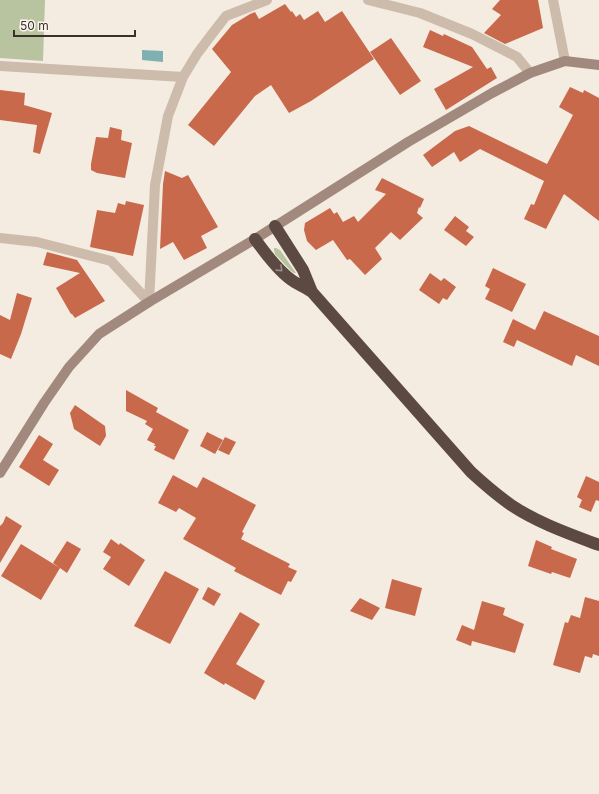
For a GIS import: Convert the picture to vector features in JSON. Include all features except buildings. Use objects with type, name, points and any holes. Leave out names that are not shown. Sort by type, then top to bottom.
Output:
[{"type":"highway","points":[[275,226],[303,270],[312,292]]},
{"type":"highway","points":[[255,239],[263,251],[282,272],[312,292],[471,472],[491,490],[512,506],[535,519],[599,545]]},
{"type":"street","points":[[149,302],[155,185],[168,116],[183,77],[197,54],[226,16],[267,0]]},
{"type":"street","points":[[368,0],[420,12],[472,34],[517,57],[530,72]]},
{"type":"street","points":[[553,0],[565,60]]},
{"type":"street","points":[[0,473],[44,403],[69,367],[99,334],[149,302],[255,239],[408,142],[530,72],[565,60],[599,65]]},
{"type":"street","points":[[0,66],[183,77]]},
{"type":"street","points":[[0,238],[38,242],[110,261],[149,302]]},
{"type":"green space","points":[[0,0],[45,0],[43,61],[0,58]]},
{"type":"green space","points":[[274,248],[280,250],[296,273],[291,271],[275,254]]},
{"type":"water","points":[[142,50],[163,51],[163,62],[142,60]]}]
